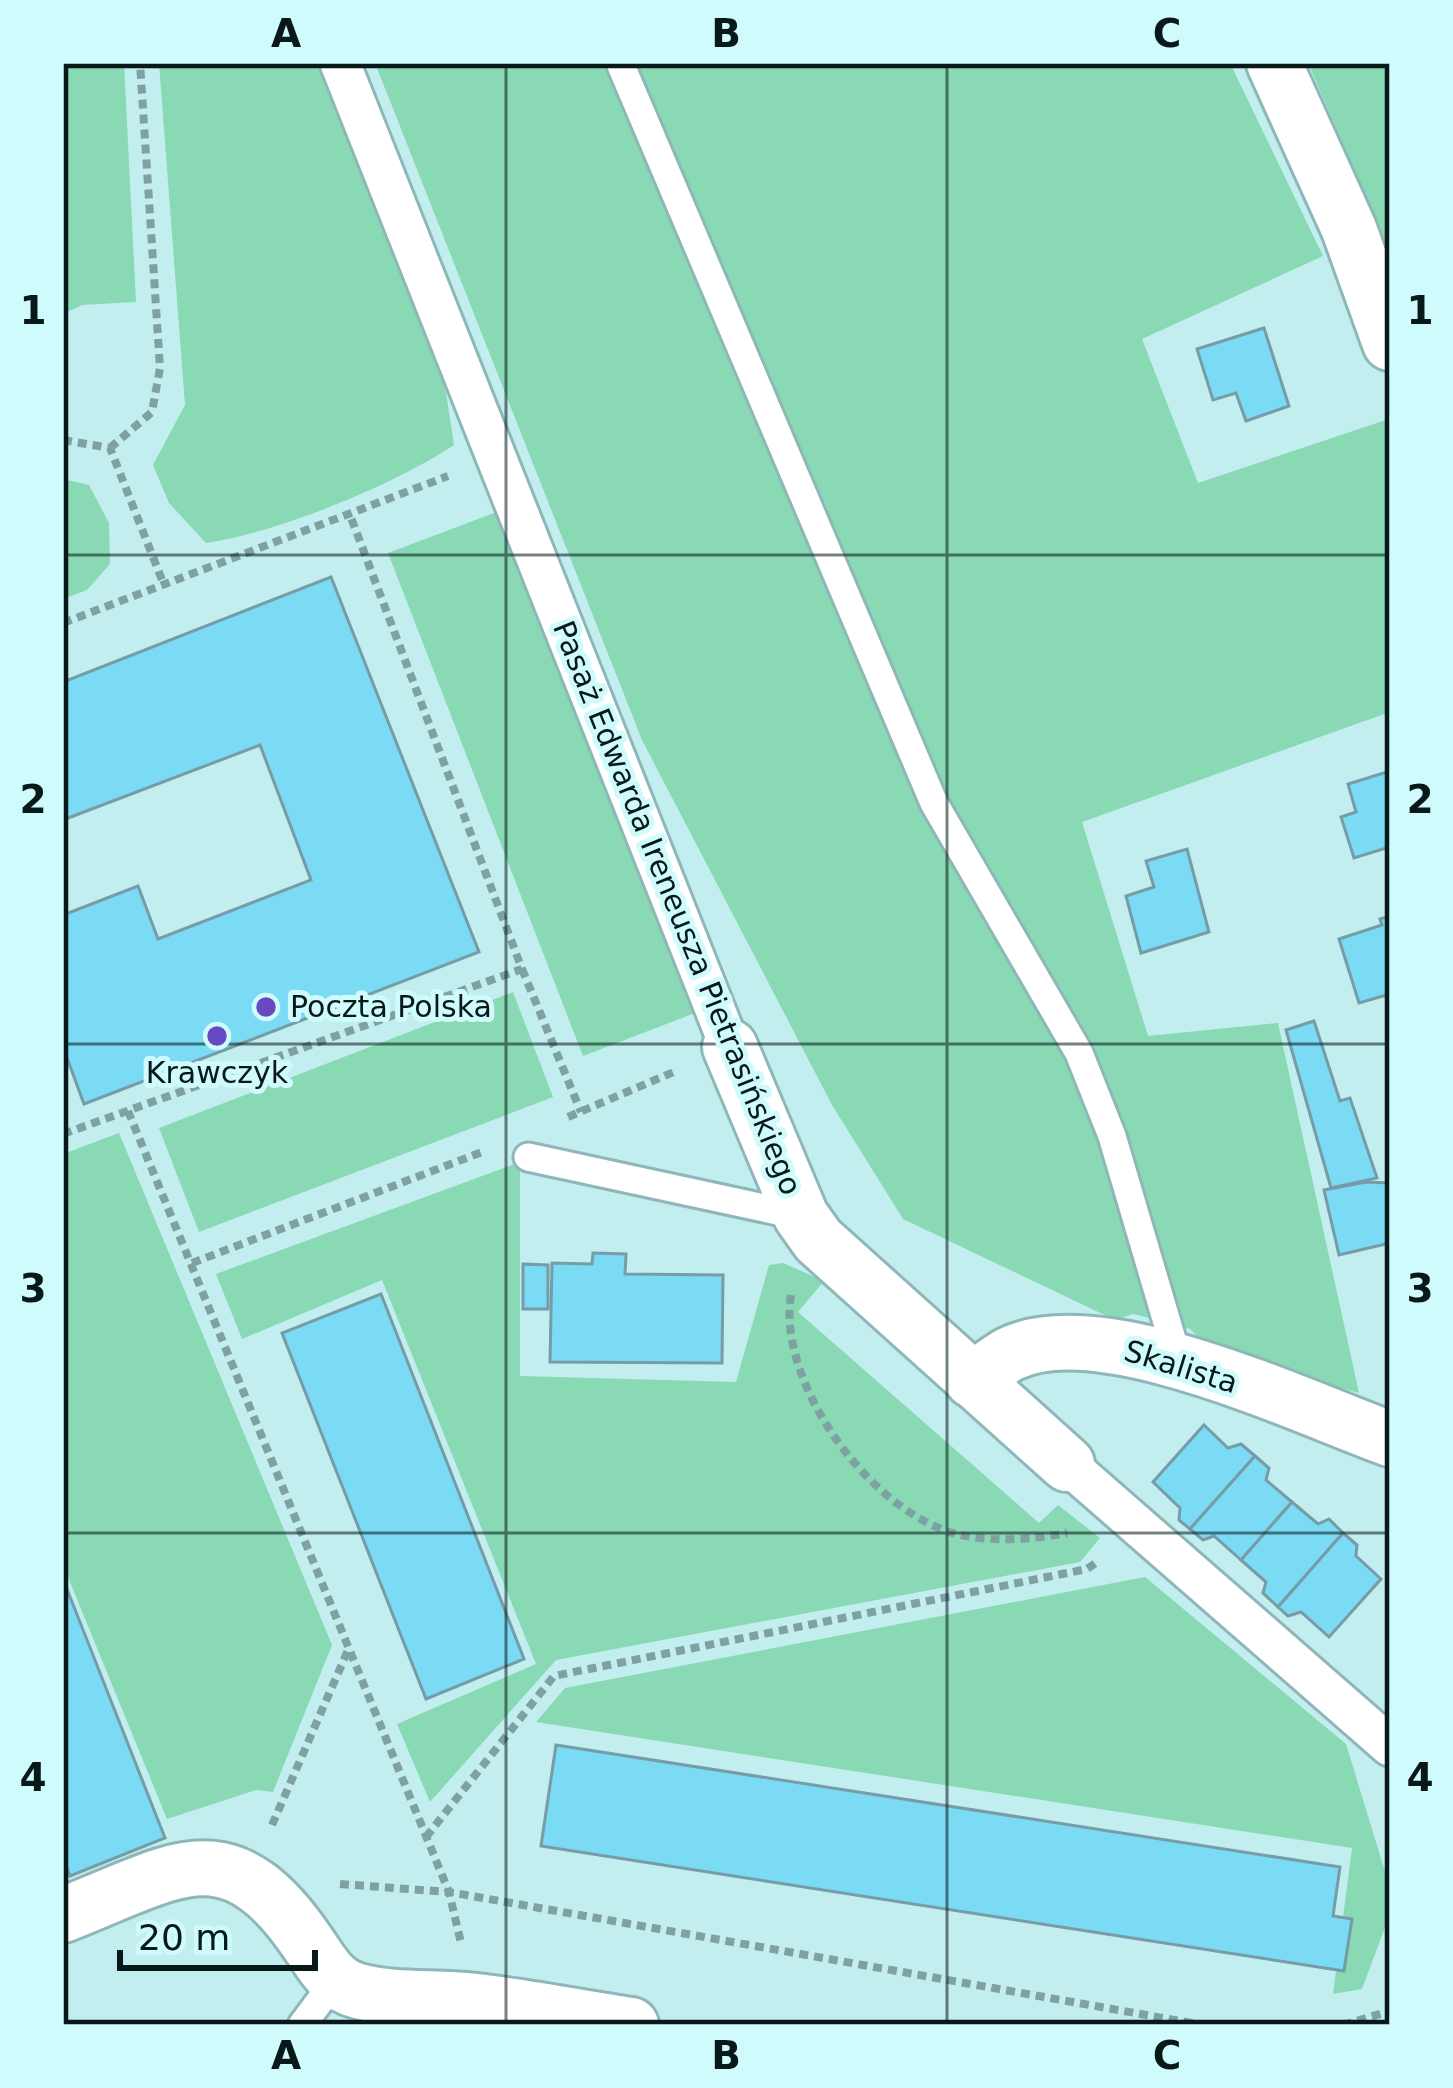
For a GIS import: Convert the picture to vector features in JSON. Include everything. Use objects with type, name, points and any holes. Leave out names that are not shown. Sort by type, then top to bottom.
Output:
[{"type":"street","name":"Pasaż Edwarda Ireneusza Pietrasińskiego","points":[[340,63],[801,1216],[818,1240],[972,1380],[1390,1745]]},
{"type":"street","points":[[1274,63],[1349,230],[1390,343]]},
{"type":"street","name":"Skalista","points":[[972,1380],[1013,1352],[1068,1345],[1133,1346],[1390,1438]]},
{"type":"street","points":[[63,1915],[187,1869],[220,1866],[250,1876],[289,1916],[334,1982],[359,1992],[474,2000],[631,2025]]},
{"type":"lane","points":[[620,63],[934,803],[1086,1070],[1112,1136],[1179,1363]]},
{"type":"lane","points":[[528,1157],[801,1216]]},
{"type":"lane","points":[[302,2025],[334,1982]]},
{"type":"path","points":[[110,448],[152,412],[160,368],[140,63]]},
{"type":"path","points":[[63,440],[110,448]]},
{"type":"path","points":[[110,448],[164,585]]},
{"type":"path","points":[[63,623],[496,457]]},
{"type":"path","points":[[350,515],[581,1112]]},
{"type":"path","points":[[63,1134],[522,969]]},
{"type":"path","points":[[562,1120],[730,1047]]},
{"type":"path","points":[[128,1112],[449,1892],[474,2000]]},
{"type":"path","points":[[192,1263],[487,1150]]},
{"type":"path","points":[[426,1837],[554,1676],[1087,1569],[1140,1528]]},
{"type":"path","points":[[349,1648],[250,1876],[449,1892],[1203,2025]]},
{"type":"path","points":[[1343,2025],[1390,2011]]},
{"type":"green space","points":[[63,63],[124,63],[136,302],[82,305],[63,314]]},
{"type":"green space","points":[[159,63],[322,63],[445,386],[454,445],[334,505],[235,538],[206,543],[169,503],[153,465],[185,405]]},
{"type":"green space","points":[[375,63],[1230,63],[1323,256],[1142,339],[1198,483],[1386,420],[1390,712],[1082,822],[1148,1036],[1278,1023],[1359,1393],[1212,1351],[1190,1329],[1167,1322],[1133,1314],[1115,1320],[903,1219],[832,1105],[642,740]]},
{"type":"green space","points":[[1308,63],[1390,63],[1390,252]]},
{"type":"green space","points":[[63,479],[89,485],[109,523],[110,564],[87,590],[63,599]]},
{"type":"green space","points":[[502,510],[695,1013],[583,1056],[388,553]]},
{"type":"green space","points":[[513,992],[553,1097],[199,1232],[159,1128]]},
{"type":"green space","points":[[119,1133],[332,1645],[273,1792],[256,1790],[167,1819],[63,1565],[63,1154]]},
{"type":"green space","points":[[520,1162],[520,1376],[736,1382],[769,1265],[783,1263],[824,1281],[798,1312],[1039,1523],[1058,1505],[1100,1538],[1080,1562],[556,1660],[430,1802],[397,1724],[536,1664],[382,1280],[242,1339],[216,1274]]},
{"type":"green space","points":[[1145,1577],[1346,1744],[1390,1888],[1390,1914],[1362,1989],[1333,1994],[1352,1848],[536,1722],[565,1688]]},
{"type":"building","points":[[1264,328],[1289,406],[1246,421],[1236,393],[1213,400],[1197,349]]},
{"type":"building","points":[[331,577],[479,952],[84,1104],[63,1047],[63,915],[138,886],[158,939],[311,880],[260,745],[63,820],[63,682]]},
{"type":"building","points":[[1390,771],[1390,847],[1354,858],[1341,817],[1356,812],[1348,784]]},
{"type":"building","points":[[1187,849],[1209,932],[1141,953],[1126,896],[1154,887],[1146,861]]},
{"type":"building","points":[[1390,916],[1390,994],[1359,1003],[1339,939],[1382,925],[1380,919]]},
{"type":"building","points":[[1314,1021],[1340,1101],[1350,1098],[1377,1178],[1331,1188],[1286,1030]]},
{"type":"building","points":[[1390,1183],[1390,1243],[1339,1255],[1324,1190]]},
{"type":"building","points":[[593,1253],[626,1254],[625,1274],[723,1275],[722,1363],[550,1362],[552,1263],[592,1264]]},
{"type":"building","points":[[523,1264],[548,1265],[548,1309],[523,1309]]},
{"type":"building","points":[[381,1294],[524,1659],[426,1699],[282,1333]]},
{"type":"building","points":[[1204,1425],[1228,1448],[1241,1444],[1255,1456],[1190,1529],[1179,1520],[1180,1508],[1153,1482]]},
{"type":"building","points":[[1255,1456],[1269,1468],[1266,1480],[1292,1502],[1241,1560],[1214,1536],[1203,1540],[1190,1529]]},
{"type":"building","points":[[1292,1502],[1318,1524],[1329,1519],[1343,1533],[1278,1607],[1263,1593],[1266,1582],[1241,1560]]},
{"type":"building","points":[[1343,1533],[1357,1545],[1356,1556],[1381,1579],[1329,1637],[1301,1612],[1288,1616],[1278,1607]]},
{"type":"building","points":[[63,1579],[165,1838],[70,1876],[63,1857]]},
{"type":"building","points":[[556,1745],[1340,1867],[1333,1916],[1352,1919],[1344,1971],[541,1846]]},
{"type":"place","name":"Poczta Polska","points":[[266,1007]]},
{"type":"place","name":"Krawczyk","points":[[217,1036]]}]
